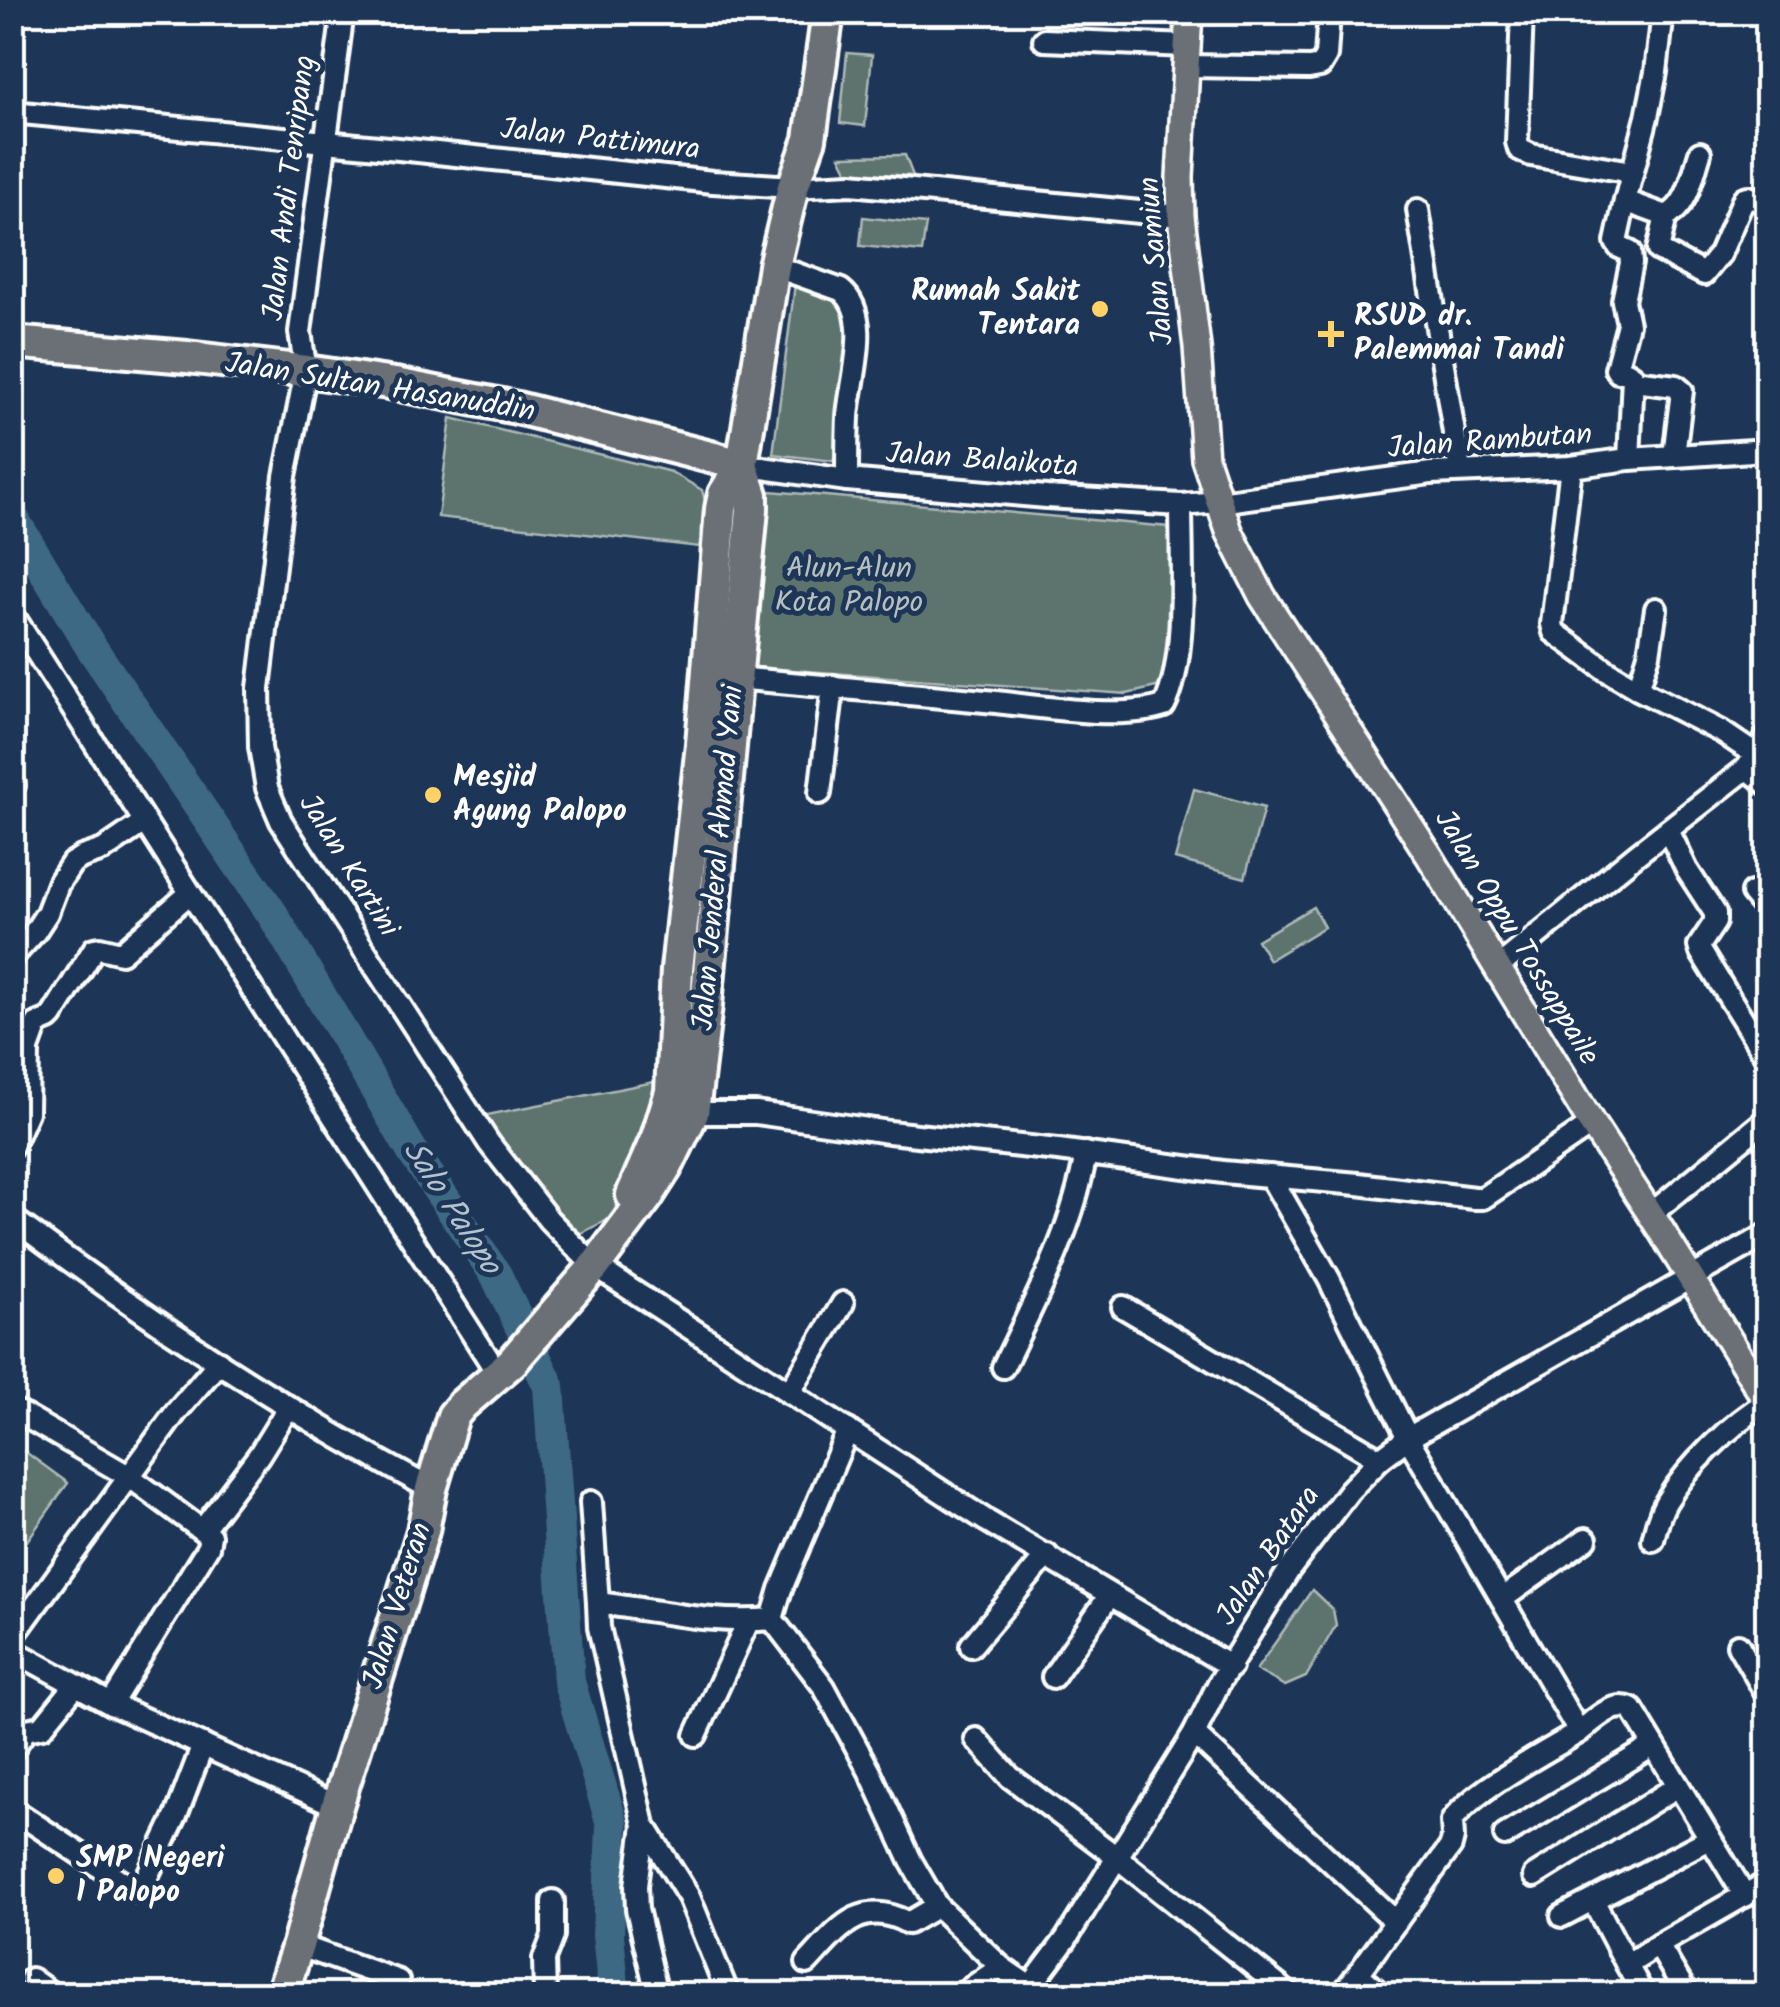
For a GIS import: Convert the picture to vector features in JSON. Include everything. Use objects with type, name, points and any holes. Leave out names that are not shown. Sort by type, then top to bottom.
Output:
[{"type":"highway","name":"Jalan Jenderal Ahmad Yani","points":[[595,1266],[668,1166],[693,1113],[708,973],[721,509],[724,494],[742,466],[774,266],[792,187],[810,139],[828,12]]},
{"type":"highway","name":"Jalan Sultan Hasanuddin","points":[[12,342],[188,357],[395,384],[518,408],[742,466]]},
{"type":"highway","name":"Jalan Jenderal Ahmad Yani","points":[[620,1231],[658,1137],[671,1092],[677,969],[717,745],[736,678],[752,495],[742,466]]},
{"type":"highway","points":[[677,969],[708,973]]},
{"type":"highway","name":"Jalan Veteran","points":[[282,1994],[423,1531],[453,1416],[505,1368],[595,1266]]},
{"type":"main road","name":"Jalan Samiun","points":[[1189,12],[1181,216],[1197,347],[1205,459],[1219,502]]},
{"type":"main road","name":"Jalan Oppu Tossappaile","points":[[1219,502],[1262,596],[1429,855],[1767,1402]]},
{"type":"street","name":"Jalan Andi Tenripang","points":[[306,371],[300,332],[343,12]]},
{"type":"street","points":[[1522,12],[1519,149],[1530,155],[1632,172]]},
{"type":"street","points":[[1629,460],[1634,382],[1630,374],[1616,368],[1628,324],[1623,300],[1632,263],[1630,252],[1619,248],[1616,242],[1650,102],[1663,12]]},
{"type":"street","points":[[1044,40],[1298,68],[1320,66],[1326,56],[1328,28]]},
{"type":"street","name":"Jalan Pattimura","points":[[12,112],[713,182],[792,187],[850,184],[1181,216]]},
{"type":"street","points":[[1624,201],[1666,216],[1675,212],[1700,153]]},
{"type":"street","points":[[1666,216],[1658,250],[1704,274],[1720,254],[1744,198],[1768,203]]},
{"type":"street","points":[[1418,210],[1460,470]]},
{"type":"street","points":[[774,266],[841,290],[849,296],[856,312],[858,343],[848,415],[847,480]]},
{"type":"street","name":"Jalan Kartini","points":[[306,371],[285,476],[259,688],[260,747],[267,788],[280,821],[489,1143],[549,1220],[595,1266],[987,1521],[1231,1667]]},
{"type":"street","points":[[1634,382],[1676,386],[1682,391],[1674,456]]},
{"type":"street","name":"Jalan Rambutan","points":[[1219,502],[1460,470],[1571,467],[1768,450]]},
{"type":"street","name":"Jalan Balaikota","points":[[742,466],[847,480],[1047,497],[1180,505],[1219,502]]},
{"type":"street","points":[[1571,467],[1554,632],[1606,670],[1722,732],[1768,785]]},
{"type":"street","points":[[736,678],[1030,706],[1127,712],[1164,706],[1172,691],[1180,633],[1180,505]]},
{"type":"street","points":[[1638,689],[1649,654],[1656,609]]},
{"type":"street","points":[[12,614],[189,894],[505,1368]]},
{"type":"street","points":[[820,793],[833,686]]},
{"type":"street","points":[[1497,968],[1751,762],[1768,736]]},
{"type":"street","points":[[12,957],[47,913],[58,884],[72,863],[103,850],[144,822]]},
{"type":"street","points":[[1668,830],[1687,870],[1715,913],[1715,922],[1699,946],[1701,952],[1768,1060]]},
{"type":"street","points":[[1752,893],[1768,912]]},
{"type":"street","points":[[12,1146],[27,1112],[28,1048],[36,1024],[50,1019],[94,948],[121,953],[189,894]]},
{"type":"street","points":[[693,1113],[756,1113],[1222,1172],[1474,1198],[1483,1198],[1592,1124]]},
{"type":"street","points":[[1651,1214],[1768,1118]]},
{"type":"street","points":[[1003,1367],[1074,1208],[1086,1153]]},
{"type":"street","points":[[1270,1176],[1329,1279],[1408,1438],[1579,1732]]},
{"type":"street","points":[[12,1218],[288,1408],[431,1489]]},
{"type":"street","name":"Jalan Batara","points":[[1031,1992],[1194,1734],[1219,1684],[1289,1570],[1349,1491],[1380,1458],[1408,1438],[1768,1234]]},
{"type":"street","points":[[789,1393],[843,1303]]},
{"type":"street","points":[[1124,1306],[1380,1458]]},
{"type":"street","points":[[12,1638],[176,1412],[219,1362]]},
{"type":"street","points":[[1653,1540],[1665,1503],[1682,1481],[1716,1442],[1767,1402]]},
{"type":"street","points":[[203,1529],[258,1456],[288,1408]]},
{"type":"street","points":[[12,1411],[130,1477],[210,1536],[208,1547],[111,1704]]},
{"type":"street","points":[[772,1619],[848,1430]]},
{"type":"street","points":[[591,1502],[600,1627],[644,1824],[688,1897],[728,1994]]},
{"type":"street","points":[[1502,1599],[1586,1539]]},
{"type":"street","points":[[971,1646],[1047,1556]]},
{"type":"street","points":[[1053,1678],[1110,1595]]},
{"type":"street","points":[[598,1603],[748,1622],[772,1619]]},
{"type":"street","points":[[772,1619],[824,1687],[937,1906],[1031,1992]]},
{"type":"street","points":[[696,1735],[748,1622]]},
{"type":"street","points":[[1738,1645],[1768,1698]]},
{"type":"street","points":[[12,1650],[158,1727],[204,1744],[337,1806]]},
{"type":"street","points":[[12,1750],[26,1730],[42,1727],[75,1686]]},
{"type":"street","points":[[1342,1994],[1451,1846],[1452,1821],[1459,1810],[1614,1707],[1632,1710],[1744,1896]]},
{"type":"street","points":[[1194,1734],[1396,1922]]},
{"type":"street","points":[[976,1739],[1010,1776],[1289,1994]]},
{"type":"street","points":[[12,1808],[133,1890],[140,1890],[176,1816],[204,1744]]},
{"type":"street","points":[[1505,1835],[1653,1746]]},
{"type":"street","points":[[1534,1876],[1678,1786]]},
{"type":"street","points":[[644,1824],[636,1886],[657,1994]]},
{"type":"street","points":[[1562,1916],[1709,1839]]},
{"type":"street","points":[[1627,1965],[1768,1882]]},
{"type":"street","points":[[1593,1900],[1643,1994]]},
{"type":"street","points":[[545,1994],[544,1959],[553,1936],[553,1901]]},
{"type":"street","points":[[807,1963],[848,1920],[876,1912],[890,1913],[908,1923],[937,1906]]},
{"type":"street","points":[[298,1944],[398,1981]]},
{"type":"street","points":[[1658,1944],[1688,1994]]},
{"type":"street","points":[[962,1994],[1000,1967]]},
{"type":"street","points":[[1358,1974],[1382,1994]]},
{"type":"street","points":[[31,1979],[52,1994]]},
{"type":"green space","points":[[847,53],[872,55],[865,126],[840,123]]},
{"type":"green space","points":[[905,155],[913,176],[848,172],[840,156]]},
{"type":"green space","points":[[863,217],[926,224],[922,252],[860,246]]},
{"type":"green space","points":[[795,284],[827,288],[838,296],[852,320],[834,461],[773,454]]},
{"type":"green space","points":[[451,418],[671,472],[702,490],[707,508],[699,547],[438,517]]},
{"type":"green space","name":"Alun-Alun Kota Palopo","points":[[770,491],[1169,527],[1167,681],[1127,694],[751,667]]},
{"type":"green space","points":[[1194,789],[1264,808],[1245,878],[1175,859]]},
{"type":"green space","points":[[1313,907],[1324,927],[1269,960],[1257,940]]},
{"type":"green space","points":[[659,1081],[656,1117],[611,1218],[581,1233],[555,1217],[482,1116]]},
{"type":"green space","points":[[20,1448],[68,1483],[17,1555],[12,1553],[13,1462]]},
{"type":"green space","points":[[1312,1590],[1333,1610],[1336,1625],[1306,1677],[1285,1686],[1256,1670]]},
{"type":"waterway","name":"Salo Palopo","points":[[12,517],[89,644],[273,915],[412,1151],[496,1275],[549,1386],[569,1682],[612,1824],[608,1935],[614,1994]]},
{"type":"place","name":"Rumah Sakit Tentara","points":[[1100,309]]},
{"type":"place","name":"RSUD dr. Palemmai Tandi","points":[[1331,334]]},
{"type":"place","name":"Mesjid Agung Palopo","points":[[433,795]]},
{"type":"place","name":"SMP Negeri 1 Palopo","points":[[56,1876]]}]
